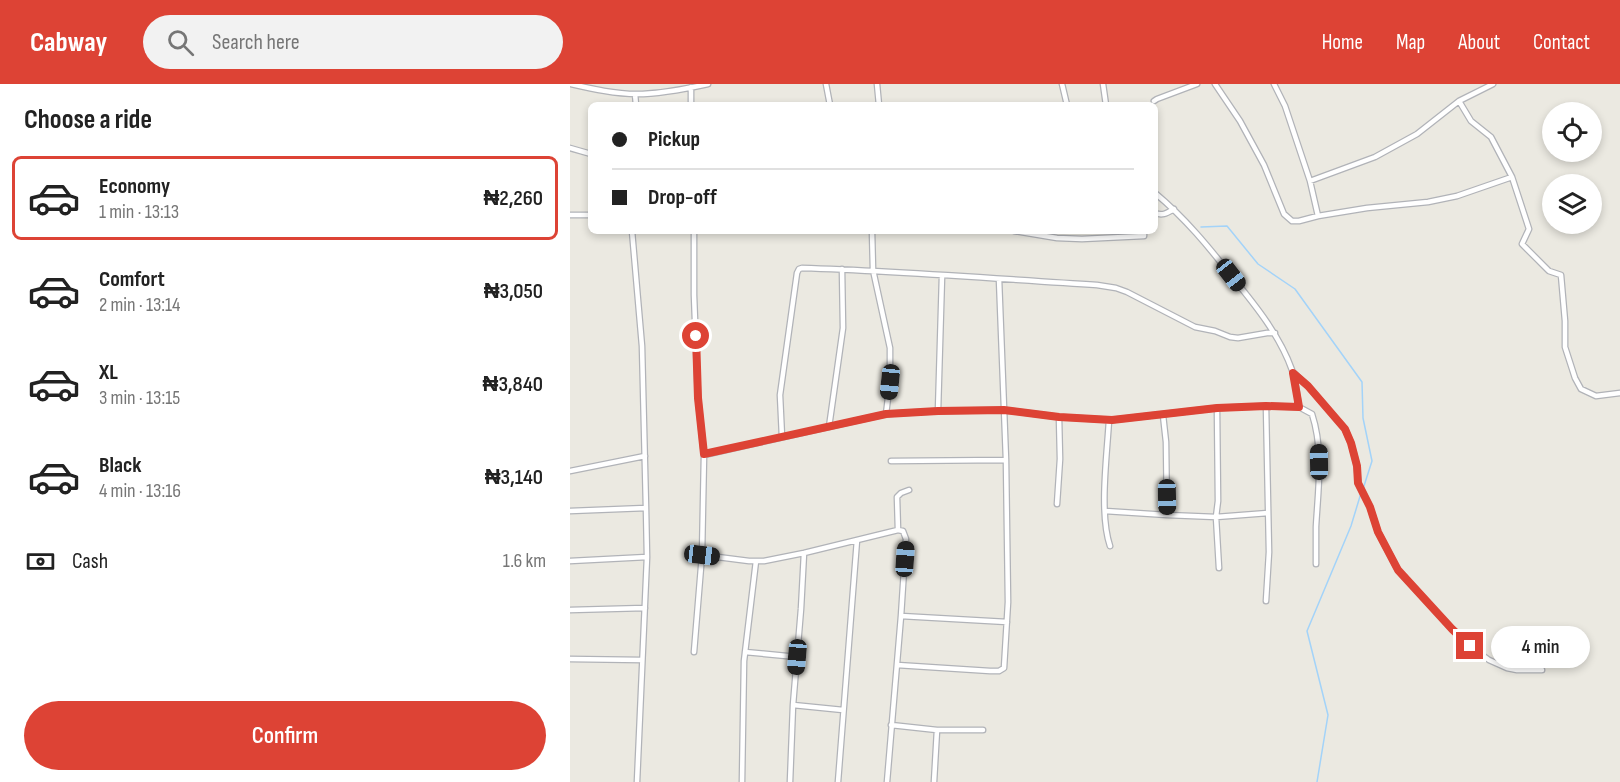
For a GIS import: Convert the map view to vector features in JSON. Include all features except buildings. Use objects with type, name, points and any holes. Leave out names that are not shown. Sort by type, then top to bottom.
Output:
[{"type":"street","points":[[572,84],[635,94],[659,93],[673,87],[708,84]]},
{"type":"street","points":[[826,84],[829,102]]},
{"type":"street","points":[[877,84],[879,102]]},
{"type":"street","points":[[1062,84],[1066,102]]},
{"type":"street","points":[[1103,84],[1106,102]]},
{"type":"street","points":[[1154,101],[1197,84]]},
{"type":"street","points":[[1215,84],[1240,121],[1264,165],[1284,214],[1292,221],[1368,208],[1428,202],[1457,196],[1512,177]]},
{"type":"street","points":[[1274,84],[1285,106],[1310,180],[1318,216]]},
{"type":"street","points":[[1310,180],[1375,157],[1417,134],[1459,101],[1493,84]]},
{"type":"street","points":[[691,87],[691,102]]},
{"type":"street","points":[[635,94],[636,102]]},
{"type":"street","points":[[1459,101],[1471,121],[1491,137],[1512,177],[1530,229],[1522,244],[1549,271],[1561,274],[1565,347],[1581,389],[1596,396],[1620,393]]},
{"type":"street","points":[[570,148],[588,153]]},
{"type":"street","points":[[1158,195],[1174,208],[1202,239],[1275,333],[1293,373],[1299,407]]},
{"type":"street","points":[[1158,214],[1166,214],[1174,208]]},
{"type":"street","points":[[570,215],[588,215]]},
{"type":"street","points":[[632,234],[642,346],[647,557],[637,782]]},
{"type":"street","points":[[694,234],[698,386],[704,454],[702,555],[694,652]]},
{"type":"street","points":[[872,234],[873,270],[890,348],[890,382],[886,414]]},
{"type":"street","points":[[1032,234],[1082,239],[1144,236],[1144,234]]},
{"type":"street","points":[[782,437],[780,395],[797,273],[802,268],[873,270],[1097,285],[1116,288],[1134,295],[1195,327],[1230,337],[1275,333]]},
{"type":"street","points":[[829,427],[843,328],[842,269]]},
{"type":"street","points":[[938,411],[942,276]]},
{"type":"street","points":[[897,665],[990,671],[1004,668],[1008,603],[1006,460],[999,279]]},
{"type":"street","points":[[1293,373],[1308,386],[1345,429],[1357,466],[1358,483],[1370,507],[1378,532],[1398,570],[1452,629],[1489,660],[1517,670],[1542,670]]},
{"type":"street","points":[[1266,406],[1269,552],[1266,601]]},
{"type":"street","points":[[704,454],[886,414],[1004,410],[1109,420],[1217,408],[1299,407],[1312,414],[1319,449],[1316,564]]},
{"type":"street","points":[[1217,408],[1216,517],[1219,568]]},
{"type":"street","points":[[1163,415],[1166,442],[1167,515]]},
{"type":"street","points":[[1057,504],[1060,459],[1059,417]]},
{"type":"street","points":[[1109,420],[1105,511],[1106,536],[1110,546]]},
{"type":"street","points":[[570,471],[645,456]]},
{"type":"street","points":[[891,461],[1006,460]]},
{"type":"street","points":[[898,531],[897,497],[909,490]]},
{"type":"street","points":[[570,512],[646,508]]},
{"type":"street","points":[[1105,511],[1216,517],[1268,513]]},
{"type":"street","points":[[702,555],[756,561],[903,531],[906,539],[887,782]]},
{"type":"street","points":[[838,782],[857,540]]},
{"type":"street","points":[[790,782],[804,553]]},
{"type":"street","points":[[570,561],[647,557]]},
{"type":"street","points":[[742,782],[745,652],[756,561]]},
{"type":"street","points":[[570,610],[645,608]]},
{"type":"street","points":[[901,616],[1007,622]]},
{"type":"street","points":[[745,652],[797,657]]},
{"type":"street","points":[[570,659],[642,660]]},
{"type":"street","points":[[793,705],[843,710]]},
{"type":"street","points":[[891,725],[937,730],[983,730]]},
{"type":"street","points":[[934,782],[937,730]]},
{"type":"waterway","points":[[1201,227],[1227,226],[1258,264],[1295,289],[1362,382],[1363,418],[1372,461],[1363,489]]},
{"type":"waterway","points":[[1317,782],[1328,715],[1307,631],[1351,526],[1361,493]]},
{"type":"route","points":[[696,336],[698,398],[704,454],[886,414],[1004,410],[1059,417],[1112,420],[1217,408],[1299,407],[1293,373],[1308,386],[1345,429],[1357,466],[1358,483],[1370,507],[1378,532],[1398,570],[1470,646]]}]
